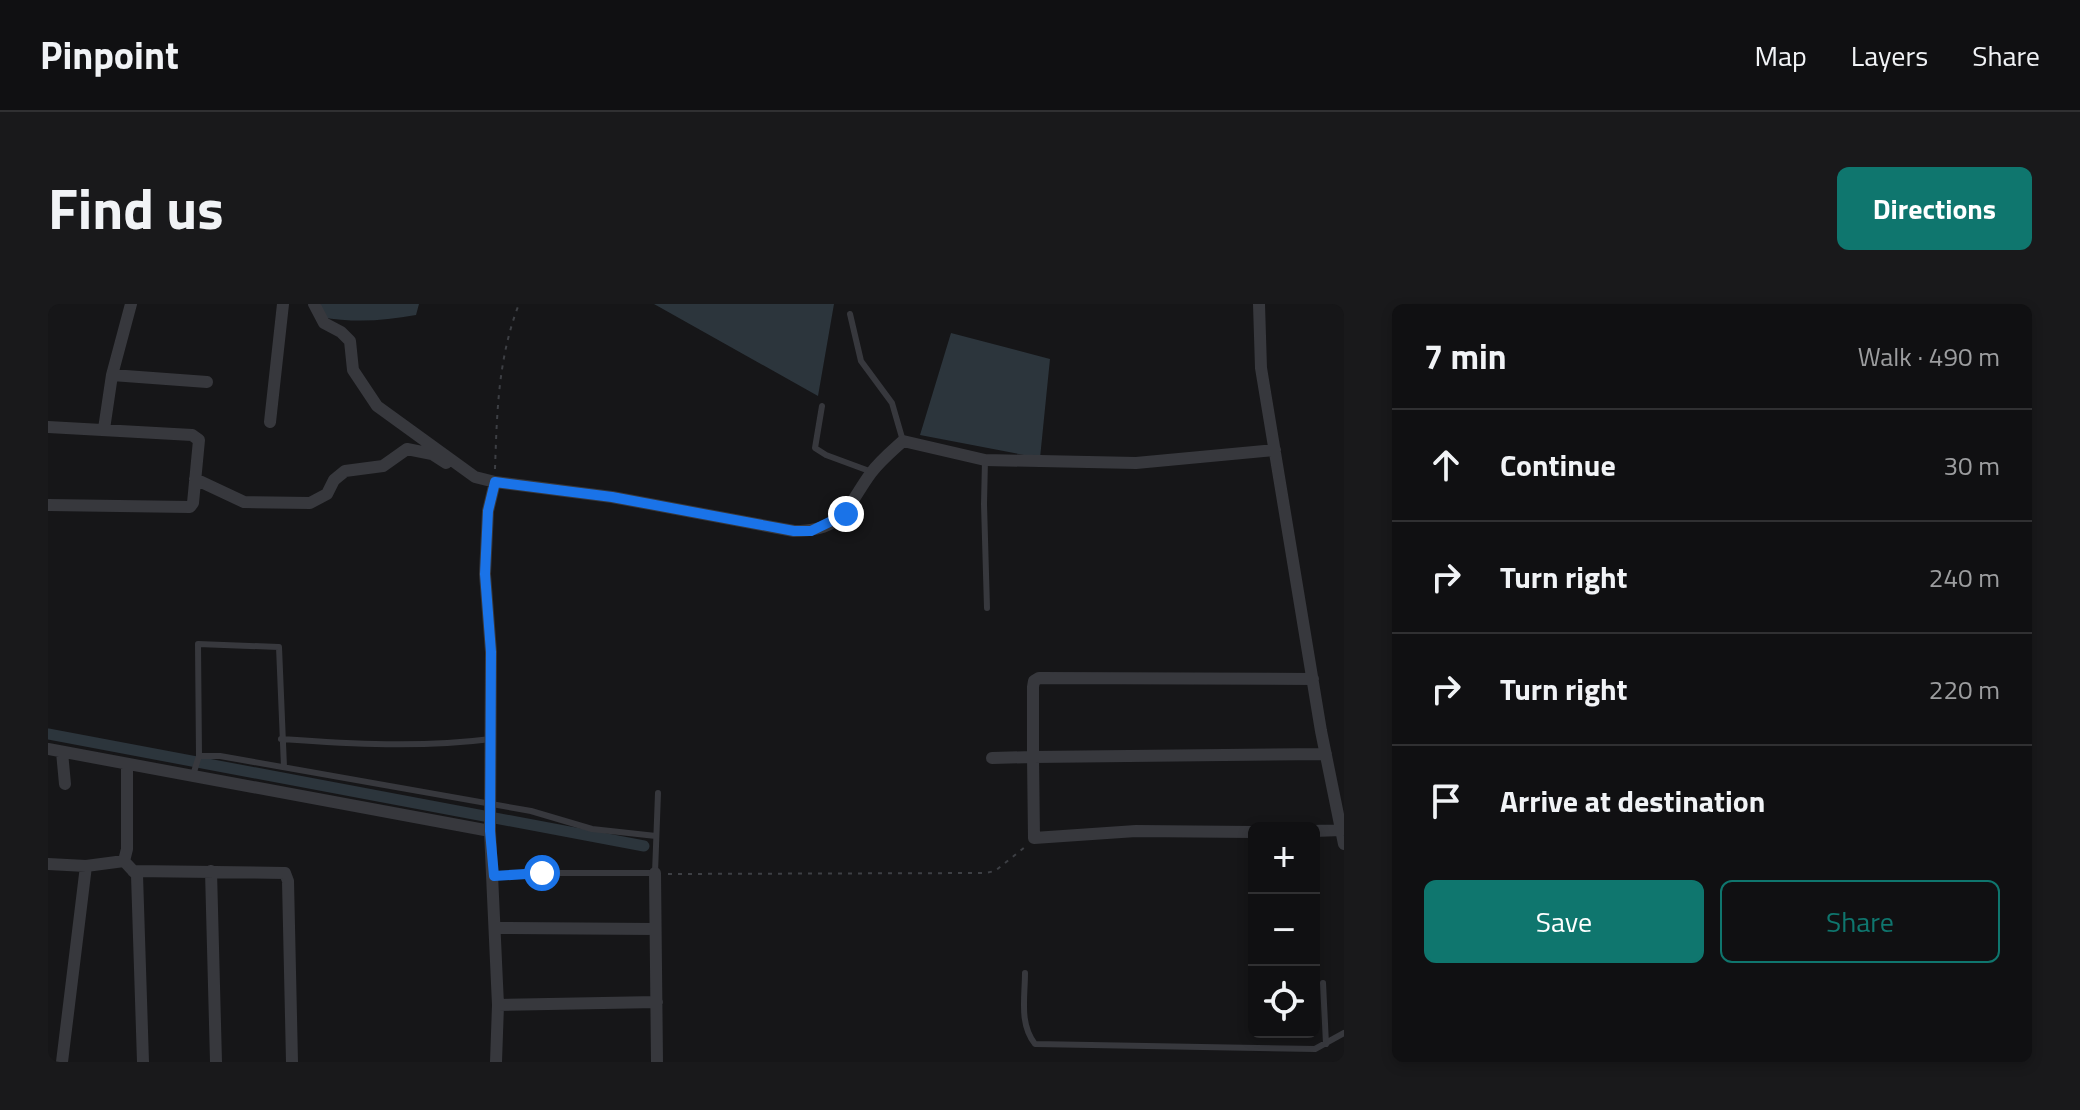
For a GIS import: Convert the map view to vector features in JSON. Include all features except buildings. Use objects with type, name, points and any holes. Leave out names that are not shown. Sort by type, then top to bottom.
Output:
[{"type":"street","points":[[104,429],[112,375],[131,304]]},
{"type":"street","points":[[270,422],[283,304]]},
{"type":"street","points":[[314,304],[324,323],[350,341],[353,370],[377,406],[475,477]]},
{"type":"street","points":[[1259,304],[1261,368],[1344,844]]},
{"type":"street","points":[[112,375],[207,382]]},
{"type":"street","points":[[48,427],[104,429],[196,437],[199,440],[193,503],[190,507],[48,505]]},
{"type":"street","points":[[195,479],[244,502],[310,503],[321,499],[334,480],[345,471],[383,466],[411,448],[440,458],[460,474],[495,482],[612,497],[794,531],[811,531],[846,514],[872,472],[903,441],[985,460],[1136,463],[1275,450]]},
{"type":"street","points":[[495,482],[488,511],[485,574],[491,652],[491,815],[498,1005],[496,1062]]},
{"type":"street","points":[[1248,832],[1136,831],[1034,838],[1034,681],[1039,678],[1313,679]]},
{"type":"street","points":[[48,749],[193,776],[491,815]]},
{"type":"street","points":[[62,752],[65,784]]},
{"type":"street","points":[[992,758],[1326,754]]},
{"type":"street","points":[[127,764],[127,849],[128,866],[137,875],[143,1062]]},
{"type":"street","points":[[1320,831],[1341,830]]},
{"type":"street","points":[[48,864],[285,873],[288,881],[292,1062]]},
{"type":"street","points":[[62,1062],[86,866]]},
{"type":"street","points":[[211,871],[216,1062]]},
{"type":"street","points":[[655,873],[657,1062]]},
{"type":"street","points":[[495,928],[655,929]]},
{"type":"street","points":[[498,1005],[657,1002]]},
{"type":"lane","points":[[850,314],[861,361],[892,403],[903,441]]},
{"type":"lane","points":[[822,406],[815,448],[872,472]]},
{"type":"lane","points":[[985,460],[987,608]]},
{"type":"lane","points":[[193,776],[199,756],[198,644],[279,647],[284,767]]},
{"type":"lane","points":[[281,739],[405,745],[491,739]]},
{"type":"lane","points":[[199,756],[220,756],[284,767],[491,815],[531,811],[592,829],[656,836]]},
{"type":"lane","points":[[494,876],[655,873],[658,793]]},
{"type":"lane","points":[[1025,973],[1024,1020],[1028,1035],[1035,1044],[1315,1049],[1344,1033]]},
{"type":"lane","points":[[1323,983],[1326,1044]]},
{"type":"path","points":[[495,482],[497,393],[511,322],[519,304]]},
{"type":"path","points":[[655,873],[985,873],[995,871],[1034,838]]},
{"type":"shaded area","points":[[321,304],[419,304],[416,315],[357,321],[321,317]]},
{"type":"shaded area","points":[[654,304],[834,304],[818,396]]},
{"type":"shaded area","points":[[951,333],[1050,359],[1040,458],[920,435]]},
{"type":"waterway","points":[[48,734],[644,846]]},
{"type":"route","points":[[542,873],[494,876],[490,831],[491,652],[485,574],[488,511],[495,482],[612,497],[794,531],[811,531],[846,514]]}]
